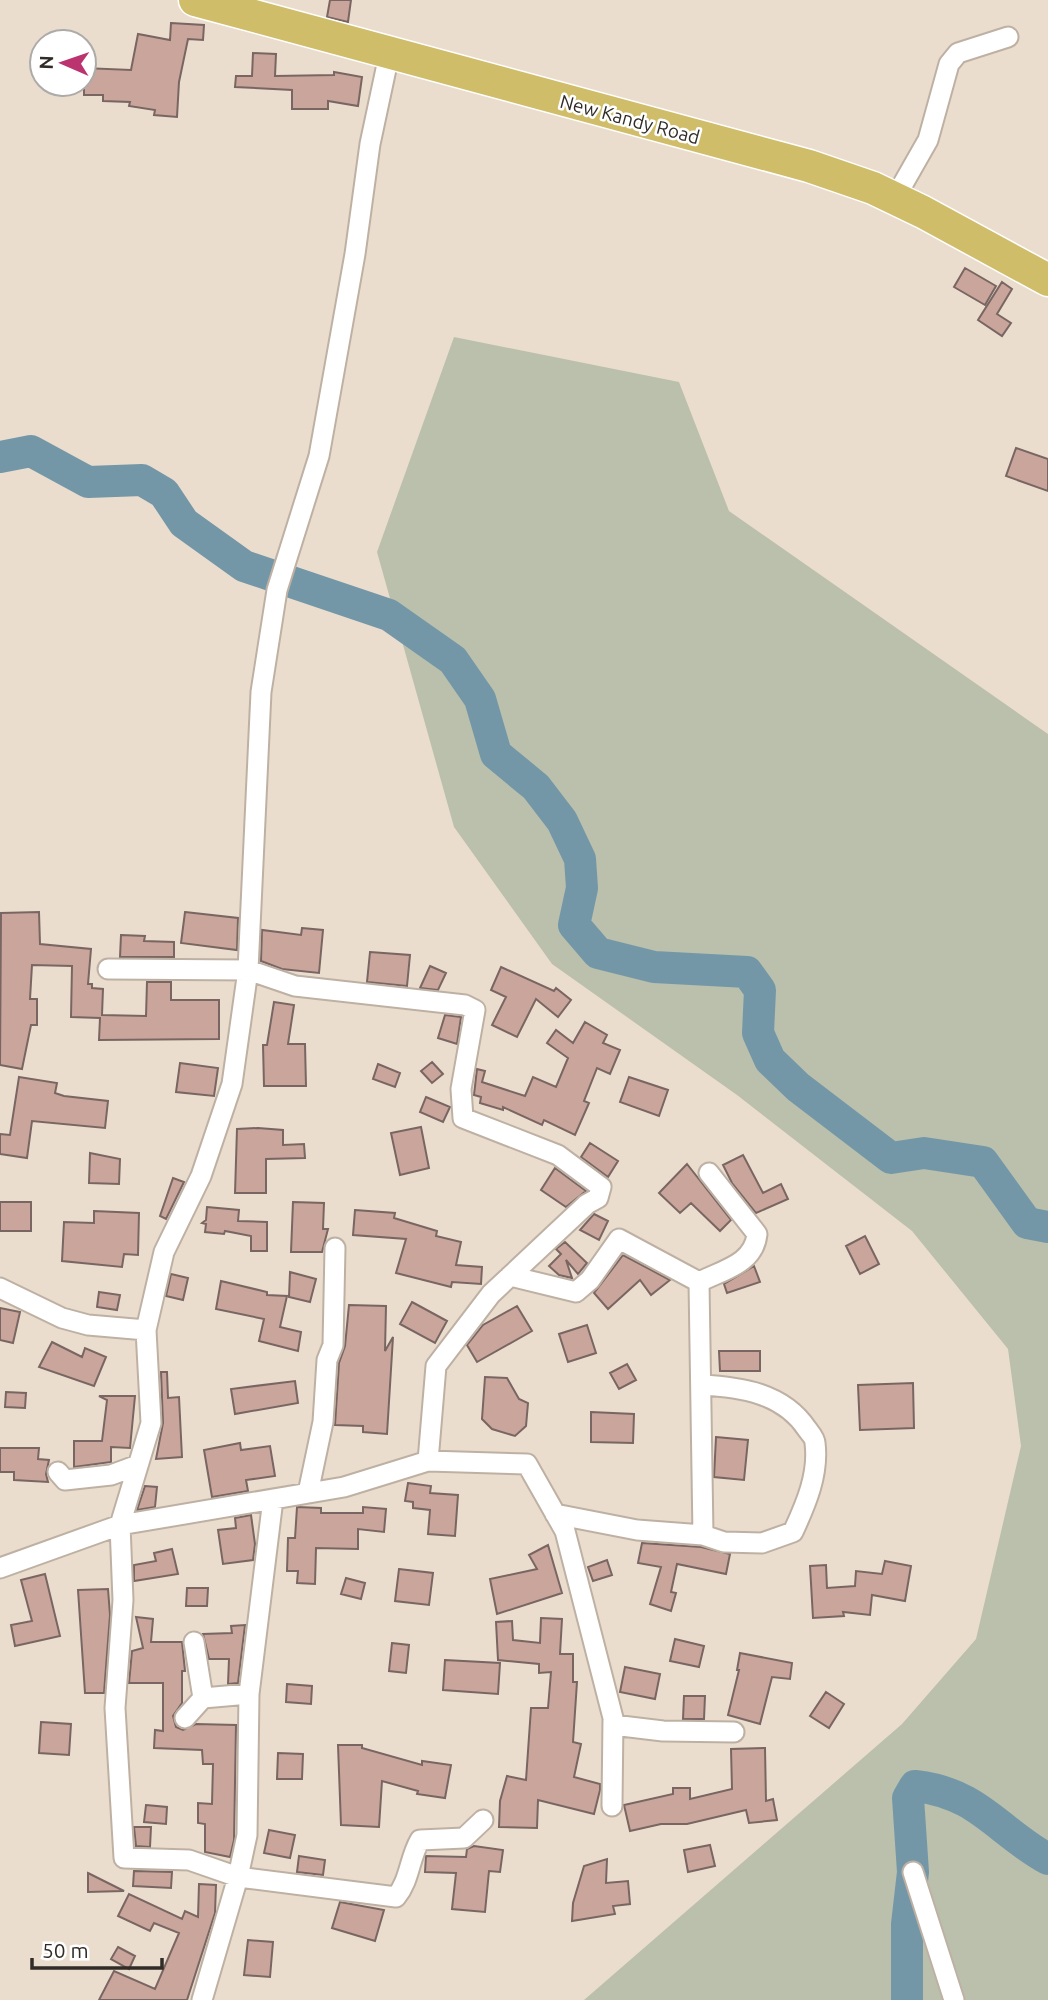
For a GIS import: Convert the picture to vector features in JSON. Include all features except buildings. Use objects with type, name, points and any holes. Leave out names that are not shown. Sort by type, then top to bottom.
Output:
[{"type":"main road","name":"New Kandy Road","points":[[195,0],[389,55],[809,166],[895,198],[1048,279]]},
{"type":"street","points":[[895,198],[928,141],[949,64],[958,53],[1008,37]]},
{"type":"street","points":[[389,55],[370,144],[355,254],[319,456],[277,590],[261,692],[248,970],[232,1084],[201,1176],[164,1252],[146,1330],[151,1423],[120,1525],[123,1600],[115,1708],[124,1858],[189,1860],[238,1877],[396,1897],[404,1887],[412,1853],[420,1840],[464,1838],[483,1820]]},
{"type":"street","points":[[108,969],[248,970],[295,985],[452,1003],[475,1010],[461,1090],[464,1118],[558,1155],[601,1187],[598,1198],[587,1203],[491,1294],[436,1366],[428,1461]]},
{"type":"street","points":[[699,1282],[747,1259],[755,1247],[757,1234],[709,1173]]},
{"type":"street","points":[[510,1276],[576,1292],[590,1280],[619,1239],[699,1282]]},
{"type":"street","points":[[308,1493],[323,1423],[327,1360],[333,1345],[335,1248]]},
{"type":"street","points":[[699,1282],[703,1535]]},
{"type":"street","points":[[0,1288],[62,1318],[88,1325],[146,1330]]},
{"type":"street","points":[[555,1514],[637,1530],[703,1535],[724,1542],[762,1543],[793,1532],[811,1494],[815,1441],[798,1416],[767,1395],[733,1387],[701,1385]]},
{"type":"street","points":[[0,1568],[120,1525],[344,1487],[428,1461],[527,1464],[565,1531],[613,1724],[612,1806]]},
{"type":"street","points":[[58,1472],[65,1480],[111,1475],[138,1465]]},
{"type":"street","points":[[202,2000],[238,1877],[247,1835],[249,1694],[273,1499]]},
{"type":"street","points":[[194,1642],[202,1698]]},
{"type":"street","points":[[186,1718],[202,1698],[249,1694]]},
{"type":"street","points":[[613,1724],[663,1731],[734,1732]]},
{"type":"street","points":[[914,1872],[954,2000]]},
{"type":"green space","points":[[454,337],[679,382],[729,511],[1048,734],[1048,2000],[584,2000],[902,1724],[976,1639],[1021,1446],[1008,1349],[912,1231],[737,1095],[552,964],[454,827],[377,552]]},
{"type":"waterway","points":[[0,457],[31,451],[88,482],[142,480],[164,493],[184,523],[244,566],[389,615],[453,660],[480,699],[496,754],[536,787],[562,821],[580,859],[582,888],[574,925],[598,953],[654,967],[747,972],[760,990],[758,1033],[770,1060],[798,1087],[891,1158],[924,1153],[983,1162],[1027,1223],[1048,1227]]},
{"type":"waterway","points":[[907,2000],[907,1924],[913,1872],[908,1798],[915,1786],[956,1796],[1048,1859]]}]
